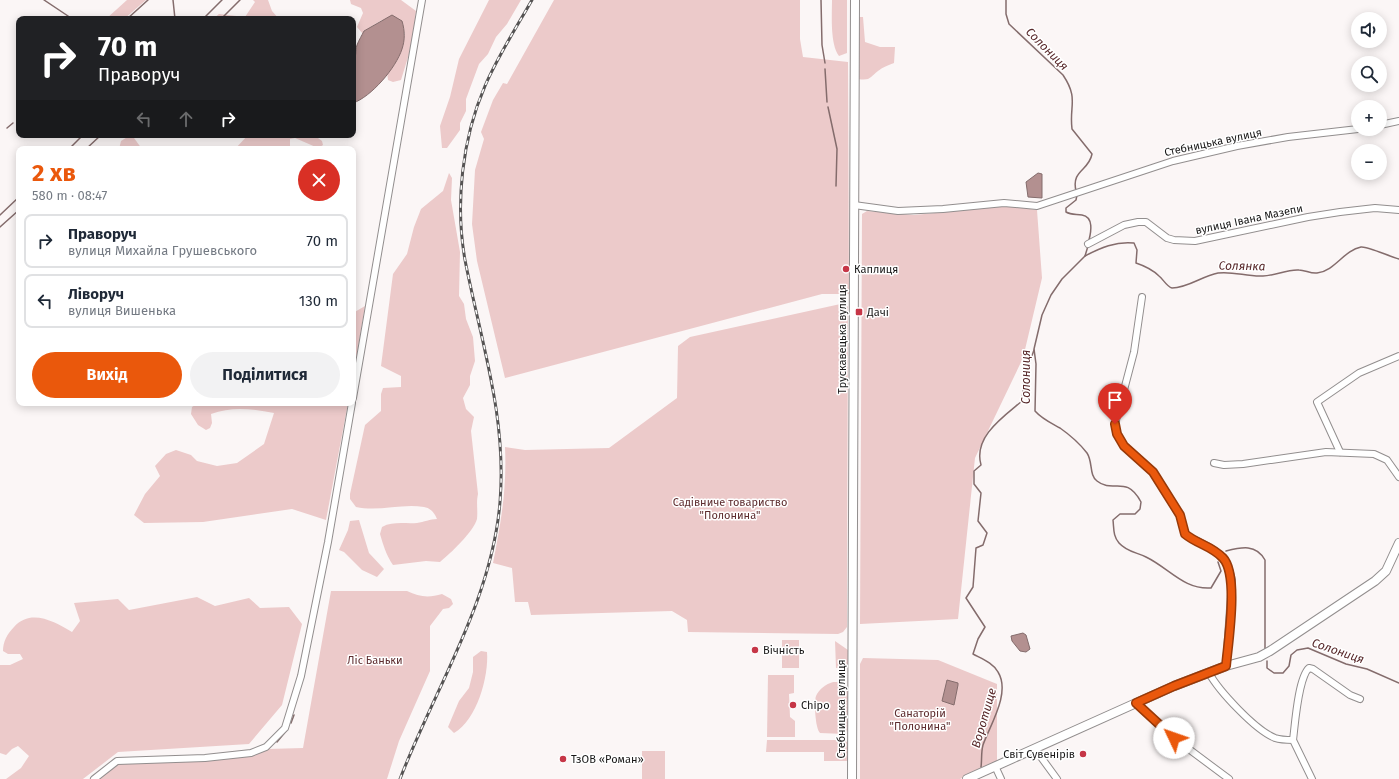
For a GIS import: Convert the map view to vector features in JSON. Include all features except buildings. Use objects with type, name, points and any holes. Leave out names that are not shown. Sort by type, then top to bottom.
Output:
[{"type":"street","points":[[356,381],[422,0]]},
{"type":"street","name":"Трускавецька вулиця","points":[[852,638],[855,0]]},
{"type":"street","points":[[1387,124],[1399,121]]},
{"type":"street","name":"Стебницька вулиця","points":[[854,205],[898,211],[943,209],[1004,203],[1032,206],[1077,193],[1126,175],[1173,161],[1237,146],[1288,137],[1351,130]]},
{"type":"street","name":"вулиця Івана Мазепи","points":[[1088,244],[1124,226],[1138,222],[1146,222],[1167,238],[1174,240],[1195,241],[1308,217],[1375,208],[1399,210]]},
{"type":"street","points":[[1142,297],[1134,352],[1115,424],[1116,429],[1120,439],[1128,451],[1153,472],[1180,515],[1185,534],[1210,547],[1224,559],[1229,569],[1232,580],[1226,666]]},
{"type":"street","points":[[1340,452],[1317,402],[1359,373],[1399,356]]},
{"type":"street","points":[[94,779],[117,762],[205,758],[251,753],[266,747],[284,728],[301,676],[328,542],[351,406]]},
{"type":"street","points":[[1214,463],[1224,465],[1243,464],[1292,456],[1340,452],[1379,455],[1387,460],[1399,476]]},
{"type":"street","points":[[967,779],[1136,703],[1226,666],[1259,657],[1270,651],[1317,618],[1375,581],[1386,571],[1399,543]]},
{"type":"street","name":"Стебницька вулиця","points":[[852,638],[852,779]]},
{"type":"street","points":[[1312,779],[1293,740],[1296,707],[1303,679],[1309,668],[1313,669],[1350,695],[1360,699]]},
{"type":"street","points":[[1208,673],[1218,686],[1261,729],[1276,738],[1293,740]]},
{"type":"street","points":[[1136,703],[1174,738],[1229,779]]},
{"type":"street","points":[[1035,749],[1057,779]]},
{"type":"street","points":[[995,766],[1001,779]]},
{"type":"green space","points":[[127,0],[146,0],[127,16],[109,16]]},
{"type":"green space","points":[[253,0],[268,0],[272,11],[276,16],[246,16],[255,2]]},
{"type":"green space","points":[[350,0],[401,0],[416,11],[413,41],[401,80],[393,82],[388,80],[387,73],[393,66],[405,33],[382,20],[364,31],[363,34],[357,27],[363,13],[361,8],[351,4]]},
{"type":"green space","points":[[489,0],[521,0],[507,24],[496,37],[488,54],[479,64],[466,99],[466,111],[460,123],[460,130],[447,148],[442,148],[440,126],[450,97],[459,59]]},
{"type":"green space","points":[[554,0],[800,0],[800,39],[803,57],[848,62],[849,294],[822,294],[505,378],[477,261],[472,224],[475,170],[484,139],[481,132],[493,100],[503,83],[507,84]]},
{"type":"green space","points":[[832,0],[847,0],[847,53],[839,56],[836,51],[833,37]]},
{"type":"green space","points":[[219,14],[236,16],[217,16]]},
{"type":"green space","points":[[859,17],[863,17],[865,42],[880,47],[895,47],[894,63],[882,68],[870,78],[865,79],[858,79]]},
{"type":"green space","points":[[126,138],[134,138],[140,146],[120,146],[121,141]]},
{"type":"green space","points":[[245,138],[295,138],[290,139],[290,146],[238,146]]},
{"type":"green space","points":[[295,138],[318,138],[322,141],[323,145],[321,146],[313,146]]},
{"type":"green space","points":[[449,173],[452,178],[451,200],[460,252],[459,296],[464,304],[466,319],[473,337],[475,361],[470,376],[470,385],[463,398],[466,409],[474,417],[471,431],[478,494],[477,519],[467,536],[440,562],[426,561],[393,565],[380,534],[382,527],[390,524],[417,523],[437,519],[435,515],[429,509],[416,506],[373,509],[356,507],[350,499],[350,494],[365,425],[381,411],[381,394],[383,388],[401,387],[401,376],[381,366],[393,274],[407,254],[414,227],[421,209],[443,191]]},
{"type":"green space","points":[[1008,206],[1037,210],[1042,278],[1023,358],[975,458],[958,619],[860,624],[862,214],[867,211],[914,215]]},
{"type":"green space","name":"Садівниче товариство \"Полонина\"","points":[[845,303],[848,307],[847,627],[843,632],[838,634],[688,632],[687,620],[672,611],[531,615],[528,602],[515,602],[512,568],[493,563],[503,505],[505,447],[525,450],[609,448],[677,398],[678,346],[690,337]]},
{"type":"green space","points":[[365,306],[356,360],[356,311]]},
{"type":"green space","points":[[347,406],[326,520],[292,509],[203,522],[144,523],[134,515],[145,494],[160,476],[155,466],[166,454],[176,450],[191,455],[197,461],[217,466],[237,463],[264,444],[274,413],[242,409],[219,411],[211,414],[212,423],[210,428],[206,430],[198,425],[191,414],[192,407]]},
{"type":"green space","points":[[359,520],[369,553],[384,569],[377,577],[362,570],[344,552],[339,550],[348,530],[350,521]]},
{"type":"green space","name":"Ліс Баньки","points":[[331,591],[407,591],[420,596],[442,594],[451,599],[453,604],[449,608],[443,609],[430,626],[430,671],[399,741],[387,779],[99,779],[119,764],[267,749],[303,748]]},
{"type":"green space","points":[[197,597],[215,606],[249,598],[260,608],[289,607],[302,624],[282,705],[249,744],[118,752],[83,779],[6,779],[21,768],[29,756],[18,746],[6,755],[0,753],[0,665],[10,665],[23,659],[20,654],[8,654],[3,651],[6,638],[14,627],[21,621],[28,618],[35,618],[51,621],[72,632],[80,621],[74,603],[118,599],[129,610]]},
{"type":"green space","points":[[782,640],[799,640],[799,668],[782,668]]},
{"type":"green space","points":[[835,641],[848,650],[848,668],[836,668]]},
{"type":"green space","points":[[481,651],[487,652],[484,685],[475,708],[469,718],[462,727],[454,733],[448,727],[459,701],[469,688],[473,672],[473,657]]},
{"type":"green space","name":"Санаторій \"Полонина\"","points":[[863,658],[938,660],[997,684],[997,762],[960,779],[860,779],[860,664]]},
{"type":"green space","points":[[768,675],[794,675],[794,693],[789,694],[790,717],[795,721],[795,737],[767,737]]},
{"type":"green space","points":[[833,682],[840,682],[848,687],[848,730],[844,734],[820,733],[817,726],[815,709],[816,696],[823,687]]},
{"type":"green space","points":[[767,740],[844,740],[848,743],[848,761],[824,761],[824,752],[766,752]]},
{"type":"green space","points":[[642,751],[665,751],[665,779],[642,779]]},
{"type":"shaded area","points":[[392,15],[402,21],[404,28],[404,42],[399,57],[389,73],[367,95],[356,102],[356,47],[364,31]]},
{"type":"shaded area","points":[[1038,173],[1042,174],[1042,198],[1028,197],[1026,182]]},
{"type":"shaded area","points":[[1023,633],[1026,635],[1030,649],[1026,652],[1020,651],[1012,641],[1011,636]]},
{"type":"shaded area","points":[[947,680],[958,683],[954,705],[942,701]]},
{"type":"waterway","points":[[44,0],[68,16]]},
{"type":"waterway","points":[[130,16],[148,0]]},
{"type":"waterway","points":[[173,0],[175,16]]},
{"type":"waterway","points":[[206,16],[222,0]]},
{"type":"waterway","points":[[224,16],[240,0]]},
{"type":"waterway","points":[[821,0],[822,45],[825,63]]},
{"type":"waterway","name":"Солониця","points":[[1006,0],[1006,14],[1009,24],[1063,75],[1071,90],[1072,129],[1092,154],[1088,164],[1076,179],[1076,191]]},
{"type":"waterway","points":[[825,69],[827,102]]},
{"type":"waterway","points":[[828,107],[837,149],[836,186]]},
{"type":"waterway","points":[[7,128],[13,123]]},
{"type":"waterway","points":[[72,146],[80,138]]},
{"type":"waterway","points":[[89,146],[98,138]]},
{"type":"waterway","name":"Солониця","points":[[1077,195],[1076,200],[1066,208],[1066,212],[1086,216],[1091,225],[1089,240]]},
{"type":"waterway","points":[[0,215],[16,200]]},
{"type":"waterway","points":[[0,227],[16,213]]},
{"type":"waterway","name":"Солянка","points":[[1085,256],[1108,246],[1121,243],[1134,243],[1137,250],[1136,263],[1154,271],[1168,286],[1172,288],[1184,286],[1218,273],[1257,276],[1268,276],[1294,270],[1317,273],[1329,269],[1349,252],[1361,247],[1369,248],[1399,259]]},
{"type":"waterway","name":"Солониця","points":[[1088,246],[1085,256],[1062,279],[1051,295],[1042,315],[1034,349],[1036,364],[1035,411],[1044,419],[1060,428],[1078,443],[1087,453],[1093,475],[1097,481],[1109,486],[1125,486],[1130,489],[1141,502],[1140,509],[1135,514],[1120,514],[1113,520],[1115,535],[1122,546],[1142,555],[1185,582],[1201,588],[1211,588],[1221,571],[1218,562]]},
{"type":"waterway","name":"Воротище","points":[[981,767],[983,745],[998,709],[1002,689],[1001,680],[996,669],[973,654],[978,639],[985,627],[966,598],[973,587],[976,548],[983,545],[987,533],[978,521],[981,493],[974,484],[974,471],[981,465],[981,445],[991,428],[1022,401],[1024,378],[1034,350]]},
{"type":"waterway","name":"Солониця","points":[[1226,551],[1238,548],[1253,549],[1257,551],[1265,560],[1265,649]]},
{"type":"waterway","name":"Солониця","points":[[1267,661],[1267,668],[1274,673],[1283,673],[1289,666],[1291,655],[1297,650],[1308,648],[1346,664],[1367,669],[1399,683]]},
{"type":"waterway","points":[[291,723],[294,715]]},
{"type":"waterway","points":[[277,742],[286,731]]},
{"type":"railway","points":[[400,779],[474,609],[486,574],[495,539],[500,502],[500,440],[491,380],[465,260],[462,239],[461,194],[466,150],[477,106],[485,86],[507,42],[532,0]]},
{"type":"place","name":"Каплиця","points":[[846,269]]},
{"type":"place","name":"Дачі","points":[[859,312]]},
{"type":"place","name":"Вічність","points":[[755,650]]},
{"type":"place","name":"Chipo","points":[[793,705]]},
{"type":"place","name":"Світ Сувенірів","points":[[1083,754]]},
{"type":"place","name":"ТзОВ «Роман»","points":[[563,759]]},
{"type":"route","points":[[1115,424],[1117,434],[1124,446],[1153,472],[1180,515],[1183,532],[1187,536],[1210,547],[1224,559],[1232,580],[1226,666],[1174,686],[1136,703],[1174,738]]}]
